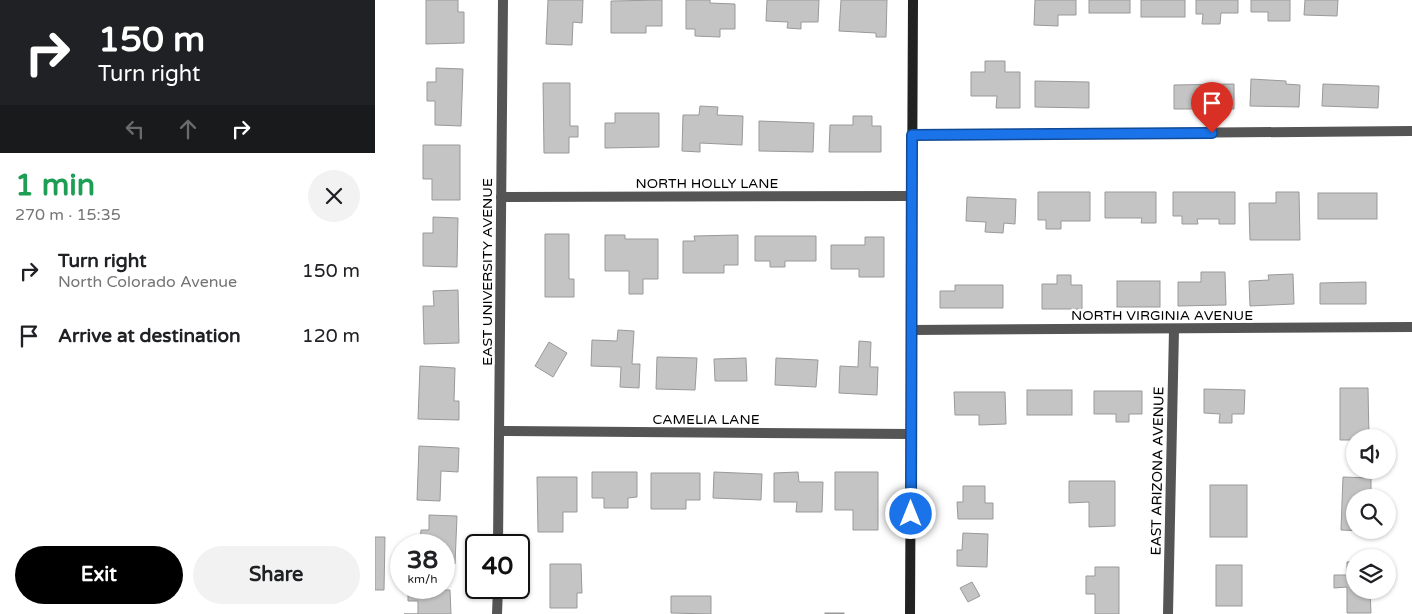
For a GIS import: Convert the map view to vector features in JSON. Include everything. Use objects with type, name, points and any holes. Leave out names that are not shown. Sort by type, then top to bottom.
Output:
[{"type":"street","name":"EAST UNIVERSITY AVENUE","points":[[498,534],[503,0]]},
{"type":"street","points":[[910,614],[913,0]]},
{"type":"street","points":[[912,135],[1412,131]]},
{"type":"street","name":"NORTH HOLLY LANE","points":[[501,197],[912,196]]},
{"type":"street","name":"NORTH VIRGINIA AVENUE","points":[[911,330],[1174,330],[1412,327]]},
{"type":"street","name":"EAST ARIZONA AVENUE","points":[[1168,614],[1174,330]]},
{"type":"street","name":"CAMELIA LANE","points":[[500,431],[911,434]]},
{"type":"street","points":[[497,599],[497,614]]},
{"type":"building","points":[[426,0],[458,0],[458,12],[464,12],[464,43],[426,44]]},
{"type":"building","points":[[548,0],[583,0],[582,23],[573,22],[572,45],[546,44]]},
{"type":"building","points":[[662,0],[662,26],[646,26],[646,33],[611,33],[611,1]]},
{"type":"building","points":[[686,0],[710,0],[710,3],[735,4],[735,29],[720,29],[720,37],[695,36],[695,29],[686,29]]},
{"type":"building","points":[[767,0],[819,0],[818,22],[801,22],[801,29],[787,28],[788,22],[766,21]]},
{"type":"building","points":[[841,0],[887,0],[886,37],[876,37],[876,33],[839,31]]},
{"type":"building","points":[[1035,0],[1076,0],[1076,15],[1058,15],[1058,26],[1034,25]]},
{"type":"building","points":[[1089,0],[1130,0],[1130,13],[1089,13]]},
{"type":"building","points":[[1141,0],[1185,0],[1185,17],[1141,17]]},
{"type":"building","points":[[1196,0],[1238,0],[1238,13],[1221,13],[1220,24],[1202,24],[1203,14],[1196,14]]},
{"type":"building","points":[[1251,0],[1290,0],[1290,21],[1268,21],[1268,12],[1251,12]]},
{"type":"building","points":[[1305,0],[1338,0],[1337,16],[1304,15]]},
{"type":"building","points":[[985,61],[1005,61],[1005,72],[1020,72],[1020,108],[996,108],[997,96],[971,96],[971,72],[985,72]]},
{"type":"building","points":[[436,68],[463,69],[461,126],[435,125],[435,101],[427,101],[427,82],[436,82]]},
{"type":"building","points":[[1251,79],[1286,81],[1286,84],[1300,85],[1299,107],[1250,106]]},
{"type":"building","points":[[1035,81],[1089,82],[1089,108],[1035,107]]},
{"type":"building","points":[[543,83],[570,83],[570,126],[578,126],[578,137],[569,137],[569,153],[544,153]]},
{"type":"building","points":[[1234,84],[1234,109],[1174,109],[1174,85]]},
{"type":"building","points":[[1323,84],[1379,86],[1378,108],[1322,106]]},
{"type":"building","points":[[700,106],[718,107],[717,115],[743,116],[742,145],[700,143],[700,152],[682,151],[683,115],[699,115]]},
{"type":"building","points":[[615,113],[659,113],[659,147],[605,148],[605,123],[615,123]]},
{"type":"building","points":[[853,116],[872,116],[872,126],[881,126],[881,152],[829,152],[830,125],[853,125]]},
{"type":"building","points":[[759,121],[814,123],[813,152],[759,151]]},
{"type":"building","points":[[423,145],[460,145],[460,200],[432,200],[432,179],[423,179]]},
{"type":"building","points":[[1038,192],[1090,192],[1090,221],[1061,221],[1061,229],[1046,229],[1046,220],[1038,220]]},
{"type":"building","points":[[1105,192],[1156,192],[1156,223],[1141,223],[1142,218],[1105,218]]},
{"type":"building","points":[[1173,192],[1235,192],[1235,224],[1219,224],[1219,219],[1197,219],[1198,224],[1182,224],[1182,216],[1173,216]]},
{"type":"building","points":[[1276,192],[1299,192],[1300,240],[1250,240],[1249,203],[1276,203]]},
{"type":"building","points":[[1318,193],[1377,193],[1377,219],[1318,219]]},
{"type":"building","points":[[967,197],[1016,199],[1015,224],[1004,223],[1003,233],[985,232],[986,222],[966,221]]},
{"type":"building","points":[[433,217],[458,218],[457,267],[423,266],[423,233],[433,233]]},
{"type":"building","points":[[545,234],[569,234],[569,279],[574,279],[574,297],[545,297]]},
{"type":"building","points":[[605,235],[625,235],[625,239],[658,239],[658,279],[643,279],[643,294],[629,294],[629,271],[605,271]]},
{"type":"building","points":[[738,235],[738,265],[724,265],[724,273],[683,273],[683,241],[695,241],[694,236]]},
{"type":"building","points":[[755,236],[816,236],[816,261],[785,261],[785,267],[770,267],[770,261],[755,261]]},
{"type":"building","points":[[865,237],[884,237],[884,277],[859,277],[859,269],[831,269],[831,245],[865,245]]},
{"type":"building","points":[[1201,272],[1225,272],[1226,305],[1178,306],[1178,282],[1201,282]]},
{"type":"building","points":[[1293,274],[1294,304],[1250,306],[1249,281],[1269,280],[1268,275]]},
{"type":"building","points":[[1057,275],[1071,275],[1071,285],[1082,285],[1082,309],[1042,309],[1042,284],[1057,284]]},
{"type":"building","points":[[1117,281],[1160,281],[1160,307],[1117,307]]},
{"type":"building","points":[[1366,282],[1366,304],[1320,304],[1320,283]]},
{"type":"building","points":[[955,285],[1003,285],[1003,308],[940,308],[940,291],[955,291]]},
{"type":"building","points":[[458,290],[459,343],[424,344],[423,306],[434,306],[433,291]]},
{"type":"building","points":[[618,330],[634,331],[632,364],[640,364],[639,388],[620,387],[621,367],[591,366],[592,340],[617,341]]},
{"type":"building","points":[[859,341],[871,342],[870,367],[878,367],[877,395],[839,393],[840,366],[858,367]]},
{"type":"building","points":[[549,342],[567,353],[553,377],[535,366]]},
{"type":"building","points":[[657,357],[697,358],[695,390],[656,389]]},
{"type":"building","points":[[746,358],[747,381],[715,381],[714,359]]},
{"type":"building","points":[[776,358],[818,360],[816,387],[775,385]]},
{"type":"building","points":[[420,366],[455,368],[454,401],[459,401],[459,420],[418,419]]},
{"type":"building","points":[[1340,388],[1368,388],[1369,429],[1346,429],[1346,440],[1340,440]]},
{"type":"building","points":[[1204,389],[1245,390],[1244,414],[1232,414],[1232,423],[1219,423],[1220,414],[1204,413]]},
{"type":"building","points":[[1027,390],[1072,390],[1072,415],[1027,415]]},
{"type":"building","points":[[1094,391],[1142,391],[1142,414],[1129,414],[1129,422],[1116,422],[1116,414],[1094,414]]},
{"type":"building","points":[[954,392],[1005,392],[1006,424],[979,425],[979,415],[955,415]]},
{"type":"building","points":[[419,446],[459,448],[458,472],[441,471],[440,501],[417,500]]},
{"type":"building","points":[[592,472],[637,472],[637,497],[628,498],[628,508],[604,508],[604,498],[592,498]]},
{"type":"building","points":[[714,472],[762,474],[761,500],[713,498]]},
{"type":"building","points":[[798,472],[799,482],[823,482],[822,512],[796,512],[797,502],[774,502],[774,473]]},
{"type":"building","points":[[835,472],[878,472],[878,530],[853,530],[853,510],[835,510]]},
{"type":"building","points":[[651,473],[700,473],[700,500],[686,500],[686,509],[651,509]]},
{"type":"building","points":[[537,477],[577,477],[577,512],[563,512],[563,532],[538,532]]},
{"type":"building","points":[[1343,477],[1346,477],[1346,479],[1371,479],[1371,489],[1346,489],[1346,530],[1341,530]]},
{"type":"building","points":[[1069,481],[1115,481],[1115,526],[1089,527],[1089,502],[1069,503]]},
{"type":"building","points":[[1210,485],[1247,485],[1247,537],[1210,537]]},
{"type":"building","points":[[963,486],[985,486],[985,503],[993,503],[993,519],[958,519],[957,502],[963,502]]},
{"type":"building","points":[[429,515],[457,516],[455,564],[455,534],[421,534],[421,530],[429,530]]},
{"type":"building","points":[[963,533],[988,534],[987,567],[957,566],[957,550],[962,550]]},
{"type":"building","points":[[375,537],[385,537],[384,590],[375,590]]},
{"type":"building","points":[[550,564],[581,564],[582,593],[577,593],[577,608],[550,608]]},
{"type":"building","points":[[1216,565],[1242,565],[1242,606],[1216,606]]},
{"type":"building","points":[[1095,567],[1119,567],[1119,614],[1095,614],[1095,594],[1086,594],[1086,576],[1095,576]]},
{"type":"building","points":[[1334,575],[1346,575],[1346,587],[1334,588]]},
{"type":"building","points":[[972,582],[980,596],[968,602],[960,588]]},
{"type":"building","points":[[671,596],[711,596],[711,614],[671,613]]},
{"type":"building","points":[[408,599],[450,599],[451,614],[418,614],[418,601],[408,601]]},
{"type":"building","points":[[1347,599],[1370,599],[1371,613],[1347,613]]},
{"type":"building","points":[[844,613],[844,614],[825,614]]},
{"type":"route","points":[[911,514],[912,135],[1212,133]]}]
